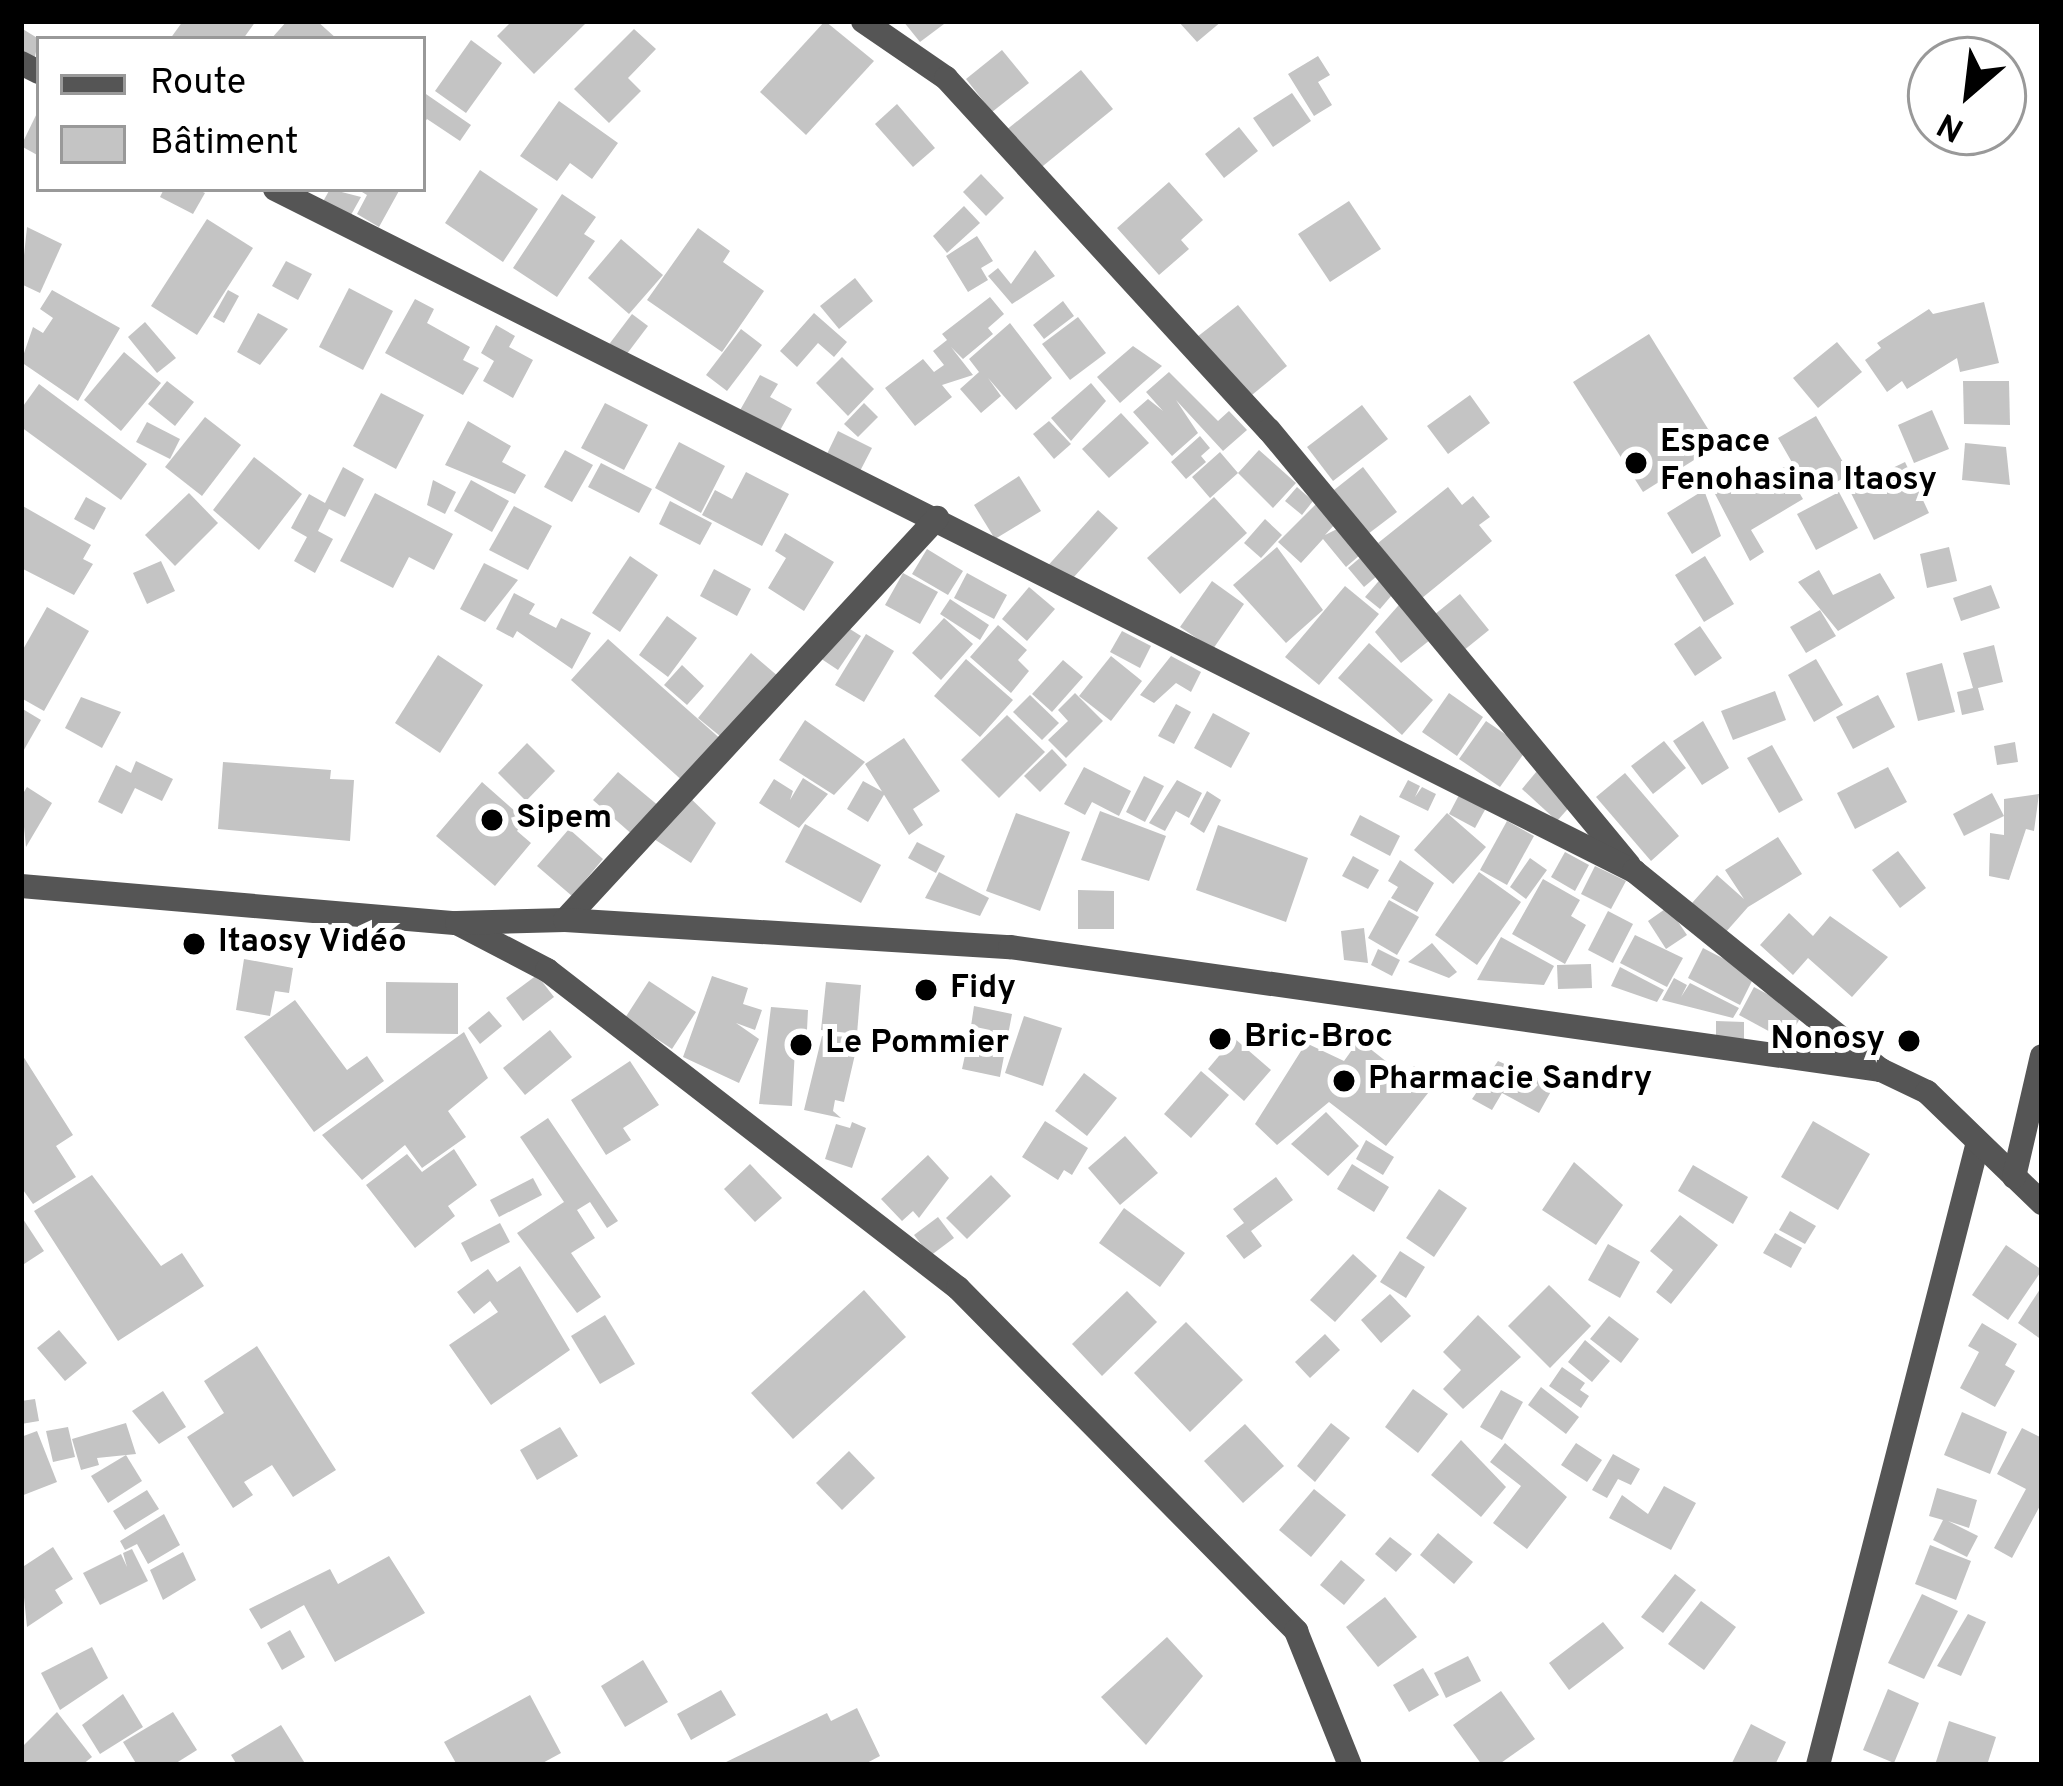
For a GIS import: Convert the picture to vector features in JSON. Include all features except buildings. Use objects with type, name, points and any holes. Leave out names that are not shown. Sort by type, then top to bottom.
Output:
[{"type":"street","points":[[862,21],[946,78],[1269,430],[1634,871],[1881,1070],[1927,1092],[1977,1146],[2042,1203]]},
{"type":"street","points":[[281,192],[1634,871]]},
{"type":"street","points":[[565,920],[937,518]]},
{"type":"street","points":[[21,886],[458,923],[565,920],[1010,947],[1881,1070]]},
{"type":"street","points":[[458,923],[547,970],[958,1288],[1296,1631],[1351,1765]]},
{"type":"street","points":[[2014,1178],[2042,1056]]},
{"type":"street","points":[[1819,1765],[1977,1146]]},
{"type":"place","name":"Espace Fenohasina Itaosy","points":[[1636,463]]},
{"type":"place","name":"Sipem","points":[[492,820]]},
{"type":"place","name":"Itaosy Vidéo","points":[[194,944]]},
{"type":"place","name":"Fidy","points":[[926,990]]},
{"type":"place","name":"Bric-Broc","points":[[1220,1039]]},
{"type":"place","name":"Nonosy","points":[[1909,1041]]},
{"type":"place","name":"Le Pommier","points":[[801,1045]]},
{"type":"place","name":"Pharmacie Sandry","points":[[1344,1081]]}]
